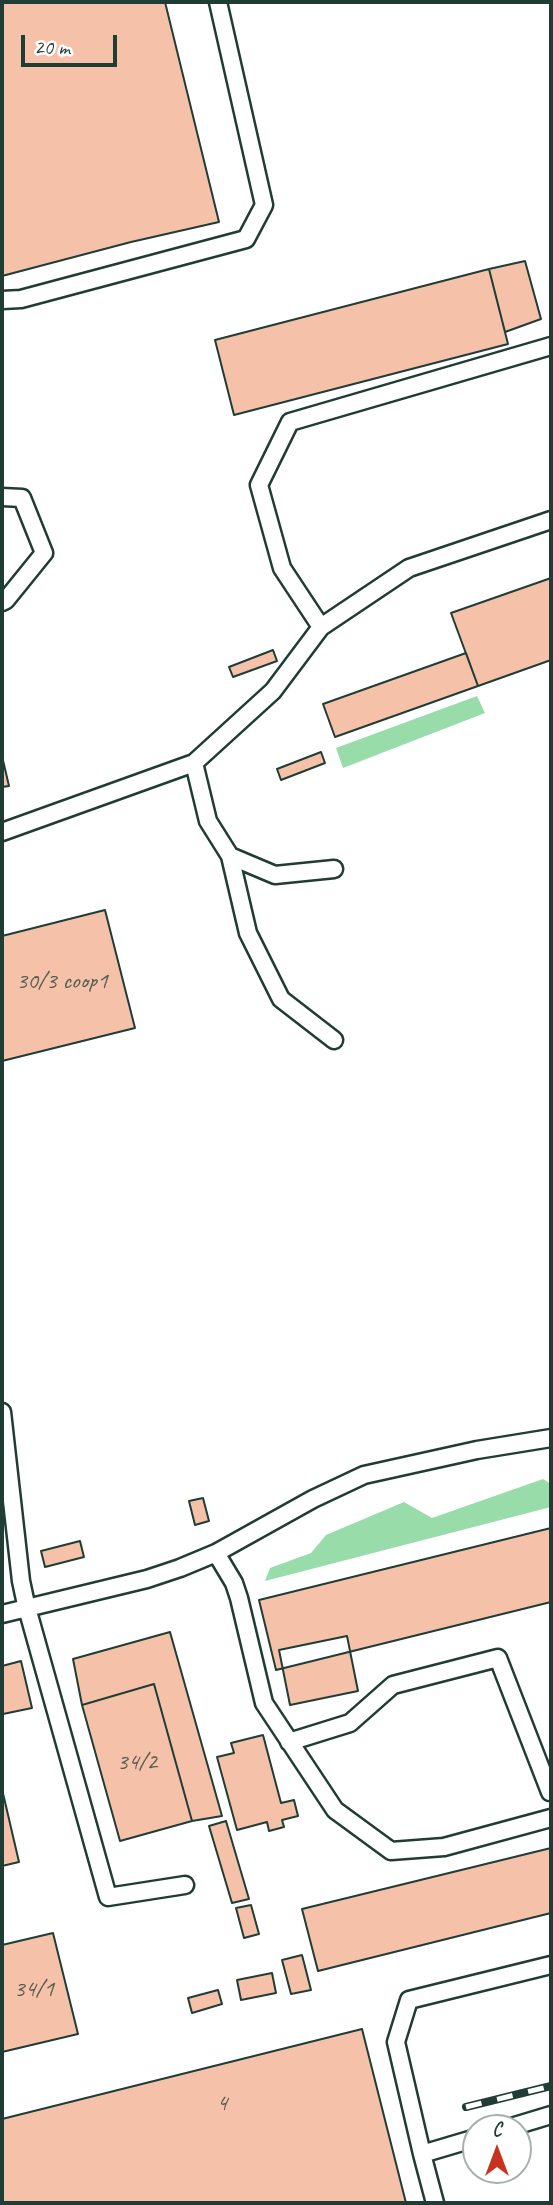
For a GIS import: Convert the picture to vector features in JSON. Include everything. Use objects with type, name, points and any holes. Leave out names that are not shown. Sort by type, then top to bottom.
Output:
[{"type":"lane","points":[[2,300],[21,299],[246,239],[264,205],[218,2]]},
{"type":"lane","points":[[321,627],[282,568],[259,485],[290,422],[551,346]]},
{"type":"lane","points":[[2,497],[22,498],[44,553],[2,602]]},
{"type":"lane","points":[[2,832],[194,763],[274,691],[321,627],[409,568],[551,520]]},
{"type":"lane","points":[[194,763],[208,821],[230,856],[248,933],[281,999],[334,1040]]},
{"type":"lane","points":[[230,856],[275,875],[334,869]]},
{"type":"lane","points":[[2,1412],[21,1581],[27,1609],[108,1898],[185,1885]]},
{"type":"lane","points":[[2,1614],[147,1579],[180,1568],[216,1553],[313,1499],[364,1475],[477,1450],[551,1438]]},
{"type":"lane","points":[[216,1553],[234,1583],[239,1598],[264,1703],[335,1810],[391,1852],[444,1847],[551,1818]]},
{"type":"lane","points":[[289,1742],[350,1723],[393,1685],[498,1658],[551,1792]]},
{"type":"lane","points":[[435,2203],[396,2042],[409,2000],[551,1965]]},
{"type":"lane","points":[[532,2121],[551,2115]]},
{"type":"lane","points":[[422,2154],[462,2142]]},
{"type":"green space","points":[[477,696],[485,713],[343,768],[336,748]]},
{"type":"green space","points":[[543,1479],[551,1484],[551,1507],[265,1581],[270,1568],[311,1553],[326,1535],[404,1502],[432,1518]]},
{"type":"building","points":[[2,2],[165,2],[219,222],[2,276]]},
{"type":"building","points":[[525,261],[541,319],[505,332],[489,269]]},
{"type":"building","points":[[489,269],[508,344],[234,415],[215,340]]},
{"type":"building","points":[[551,578],[551,660],[478,686],[451,613]]},
{"type":"building","points":[[273,650],[277,661],[233,677],[229,667]]},
{"type":"building","points":[[466,653],[478,686],[335,737],[323,704]]},
{"type":"building","points":[[321,752],[325,763],[281,780],[277,769]]},
{"type":"building","points":[[2,756],[9,786],[2,787]]},
{"type":"building","points":[[105,910],[135,1028],[2,1061],[2,936]]},
{"type":"building","points":[[203,1498],[209,1521],[195,1525],[189,1501]]},
{"type":"building","points":[[551,1528],[551,1602],[276,1670],[259,1600]]},
{"type":"building","points":[[80,1541],[84,1557],[45,1567],[41,1551]]},
{"type":"building","points":[[170,1632],[222,1816],[192,1821],[154,1684],[82,1705],[73,1659]]},
{"type":"building","points":[[347,1636],[358,1691],[290,1705],[279,1650]]},
{"type":"building","points":[[21,1661],[32,1708],[3,1714],[2,1666]]},
{"type":"building","points":[[154,1684],[192,1821],[120,1841],[82,1705]]},
{"type":"building","points":[[263,1735],[281,1803],[294,1800],[298,1816],[282,1820],[284,1827],[269,1831],[267,1822],[237,1830],[217,1757],[234,1753],[231,1743]]},
{"type":"building","points":[[2,1789],[19,1862],[2,1866]]},
{"type":"building","points":[[226,1821],[249,1899],[232,1903],[209,1826]]},
{"type":"building","points":[[551,1848],[551,1913],[318,1971],[302,1909]]},
{"type":"building","points":[[251,1905],[259,1934],[244,1938],[236,1908]]},
{"type":"building","points":[[53,1933],[78,2034],[2,2052],[2,1945]]},
{"type":"building","points":[[302,1955],[311,1990],[291,1994],[282,1960]]},
{"type":"building","points":[[272,1973],[276,1993],[241,2000],[237,1980]]},
{"type":"building","points":[[218,1990],[222,2004],[192,2013],[188,1998]]},
{"type":"building","points":[[362,2029],[406,2203],[2,2203],[2,2119]]},
{"type":"railway","points":[[466,2107],[551,2086]]}]
